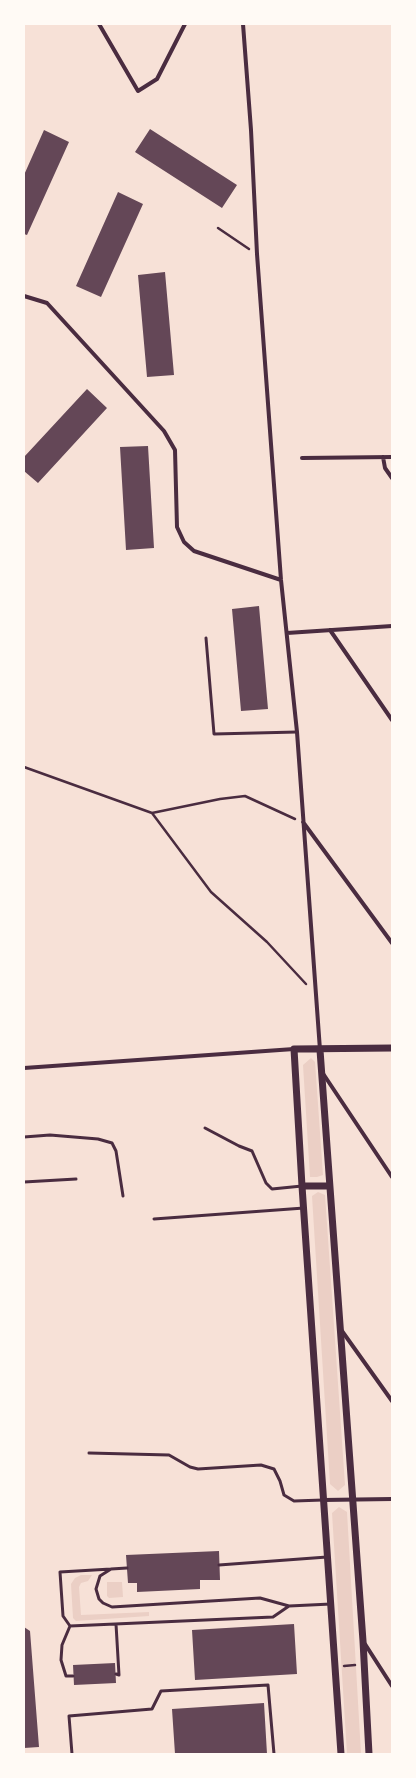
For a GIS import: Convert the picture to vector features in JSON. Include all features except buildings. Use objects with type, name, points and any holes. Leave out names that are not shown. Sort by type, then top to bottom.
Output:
[{"type":"street","points":[[99,24],[138,91],[157,79],[185,24]]},
{"type":"street","points":[[243,24],[251,130],[257,254],[282,580],[297,732],[341,1330],[363,1641],[369,1754]]},
{"type":"street","points":[[24,296],[47,303],[164,431],[175,450],[177,527],[184,542],[194,551],[282,580]]},
{"type":"street","points":[[383,457],[385,468],[392,478]]},
{"type":"street","points":[[302,458],[392,457]]},
{"type":"street","points":[[287,633],[392,626]]},
{"type":"street","points":[[330,630],[392,720]]},
{"type":"street","points":[[303,822],[392,943]]},
{"type":"street","points":[[24,1068],[294,1049],[320,1050],[392,1048]]},
{"type":"street","points":[[294,1049],[341,1754]]},
{"type":"street","points":[[322,1072],[392,1177]]},
{"type":"street","points":[[302,1186],[330,1186]]},
{"type":"street","points":[[341,1330],[392,1401]]},
{"type":"street","points":[[324,1500],[392,1499]]},
{"type":"street","points":[[363,1641],[392,1686]]},
{"type":"lane","points":[[206,638],[214,734],[297,732]]},
{"type":"lane","points":[[205,1128],[239,1146],[252,1151],[266,1183],[272,1189],[302,1186]]},
{"type":"lane","points":[[24,1137],[50,1135],[98,1139],[112,1143],[116,1150],[124,1196]]},
{"type":"lane","points":[[24,1182],[76,1179]]},
{"type":"lane","points":[[154,1219],[304,1208]]},
{"type":"lane","points":[[89,1453],[169,1455],[190,1467],[198,1469],[261,1464],[274,1469],[280,1481],[284,1495],[294,1501],[324,1500]]},
{"type":"lane","points":[[219,1565],[327,1557]]},
{"type":"lane","points":[[70,1626],[63,1616],[60,1572],[127,1568]]},
{"type":"lane","points":[[111,1569],[100,1576],[96,1589],[99,1599],[112,1607],[260,1598],[289,1606],[331,1604]]},
{"type":"lane","points":[[70,1626],[273,1617],[289,1606]]},
{"type":"lane","points":[[116,1624],[119,1675],[116,1674]]},
{"type":"lane","points":[[70,1626],[62,1645],[60,1660],[66,1676],[73,1676]]},
{"type":"lane","points":[[72,1754],[69,1716],[152,1709],[161,1691],[268,1685],[274,1754]]},
{"type":"path","points":[[218,228],[257,254]]},
{"type":"path","points":[[24,767],[152,813],[220,799],[245,796],[303,822]]},
{"type":"path","points":[[152,813],[211,892],[267,942],[307,984],[316,991]]},
{"type":"path","points":[[336,1666],[364,1664]]},
{"type":"shaded area","points":[[311,1058],[315,1062],[323,1175],[317,1177],[310,1177],[303,1065]]},
{"type":"shaded area","points":[[318,1192],[325,1195],[345,1485],[338,1491],[330,1484],[312,1196]]},
{"type":"shaded area","points":[[339,1507],[347,1512],[361,1754],[347,1754],[332,1513]]},
{"type":"shaded area","points":[[81,1575],[92,1575],[88,1581],[81,1583],[79,1587],[81,1615],[149,1612],[149,1616],[76,1621],[73,1618],[71,1584],[75,1578]]},
{"type":"shaded area","points":[[107,1582],[122,1582],[123,1597],[109,1598],[107,1596]]}]
